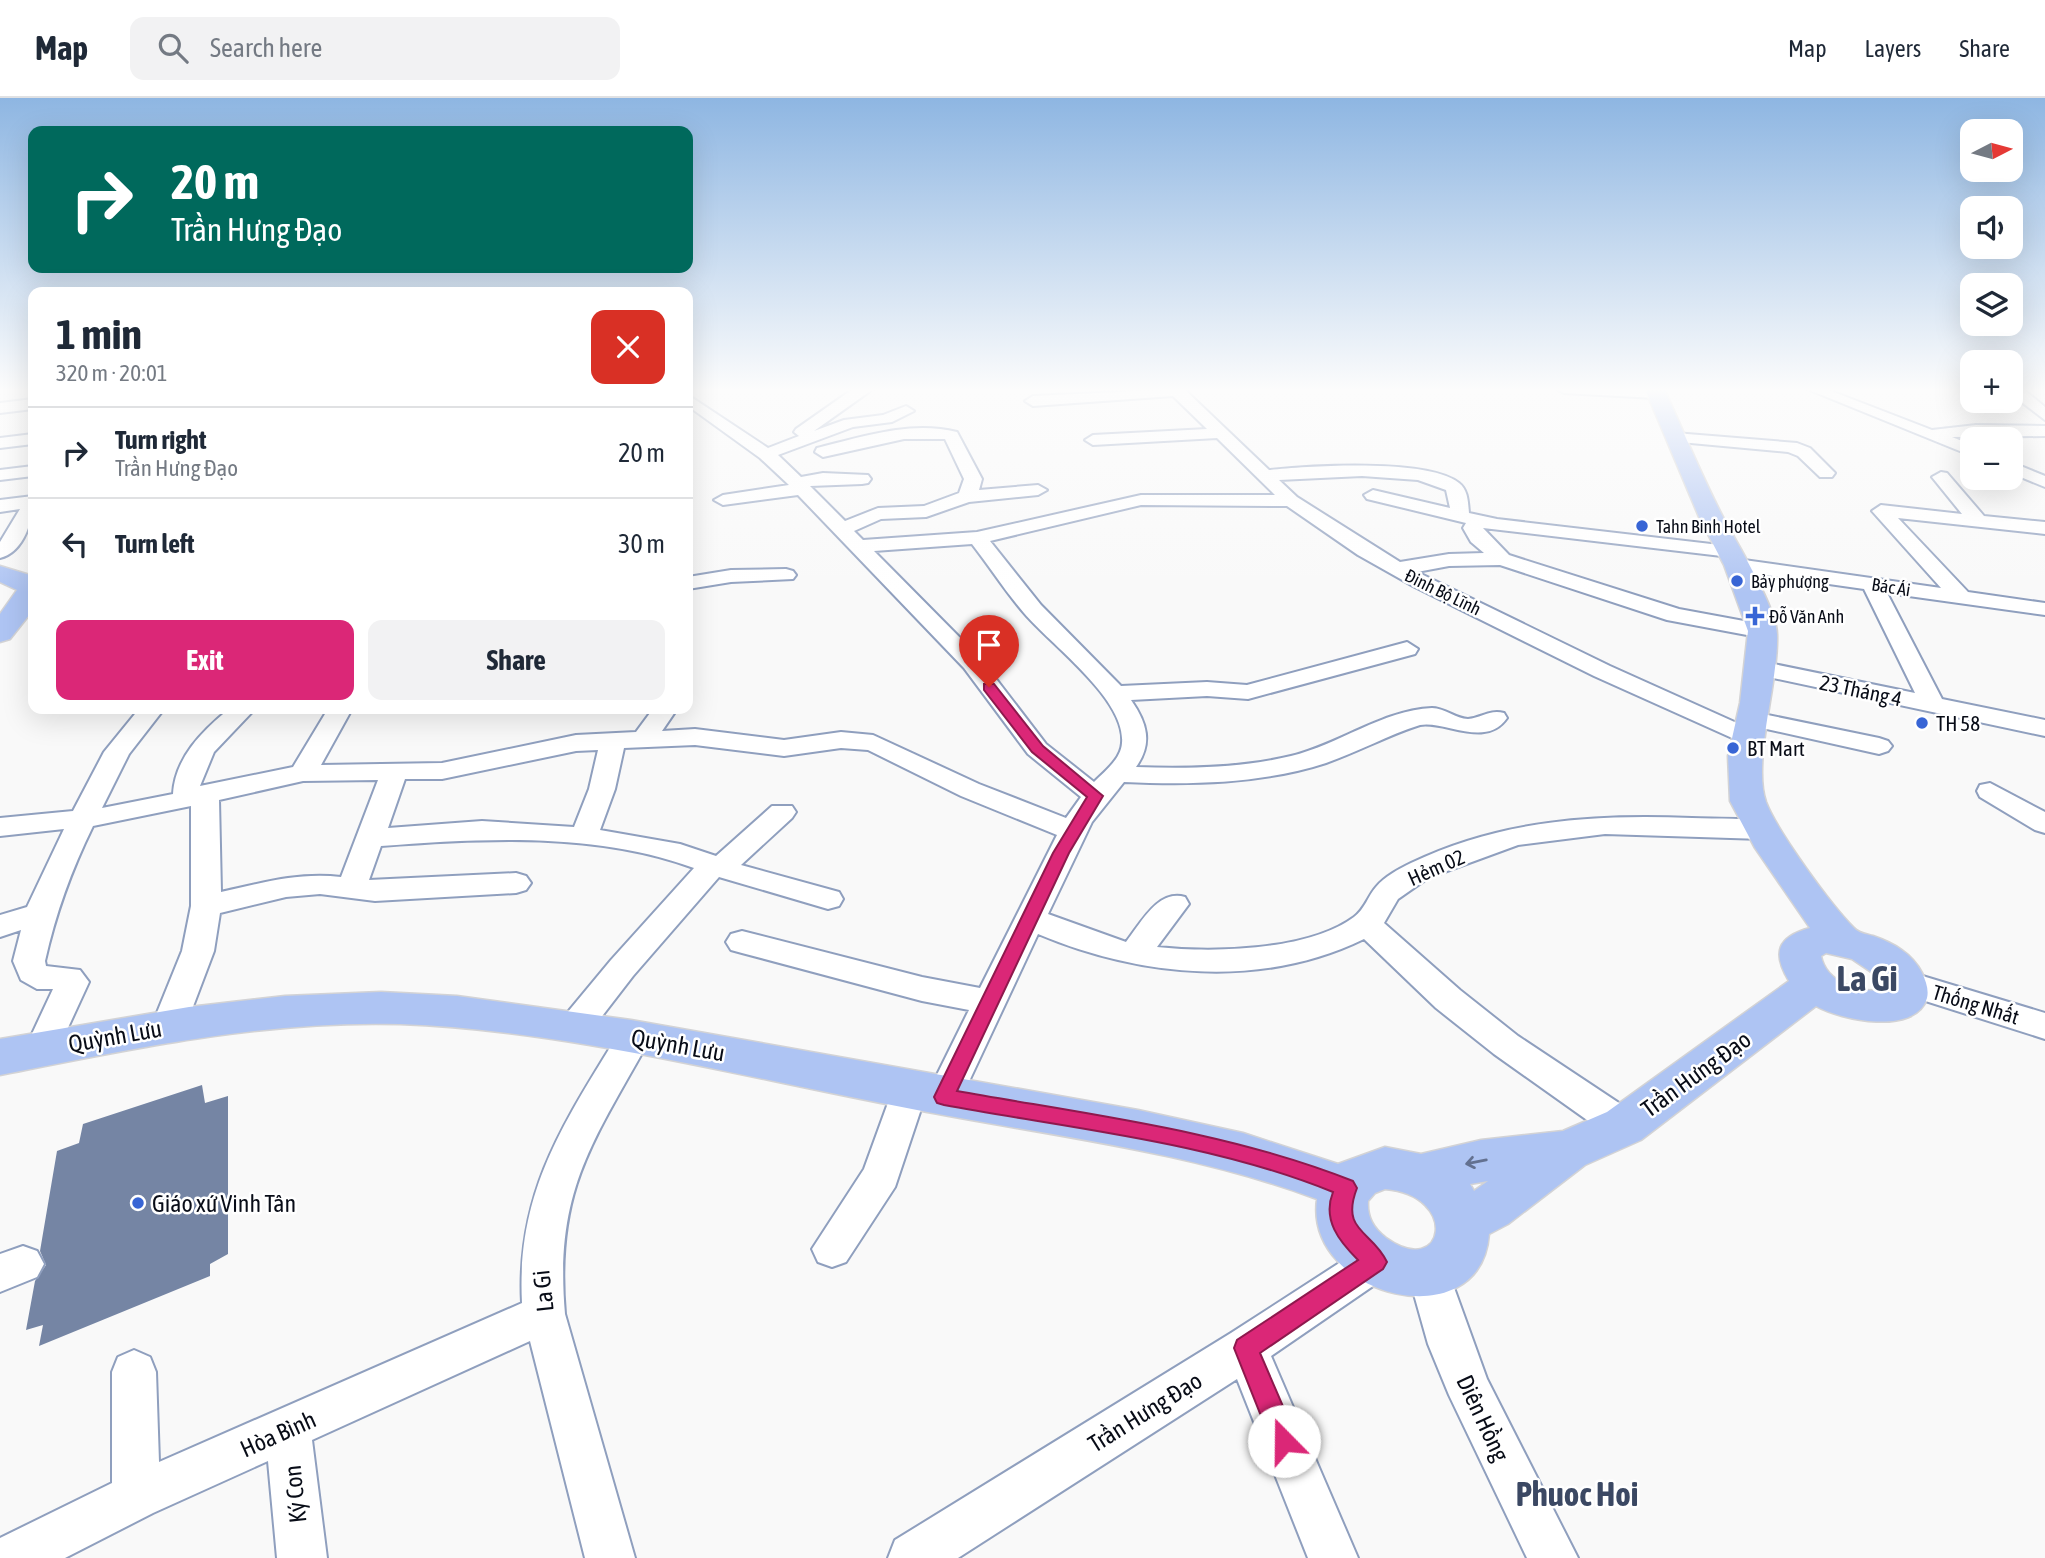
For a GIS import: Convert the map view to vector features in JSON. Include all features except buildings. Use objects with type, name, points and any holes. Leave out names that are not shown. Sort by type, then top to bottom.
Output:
[{"type":"main road","points":[[1684,457],[1733,558],[1763,631],[1745,756],[1745,788],[1753,814],[1841,941]]},
{"type":"main road","points":[[0,574],[28,583]]},
{"type":"main road","points":[[0,633],[28,598]]},
{"type":"main road","points":[[1814,941],[1841,941],[1886,960],[1898,970],[1906,983],[1905,998],[1886,1007],[1855,1004],[1816,984],[1802,970],[1799,951],[1814,941]]},
{"type":"main road","name":"Trần Hưng Đạo","points":[[1463,1222],[1490,1208],[1568,1151],[1624,1126],[1816,984]]},
{"type":"main road","name":"Quỳnh Lưu","points":[[21,1053],[169,1025],[293,1012],[384,1008],[473,1014],[634,1037],[927,1094],[1210,1144],[1289,1165],[1346,1188]]},
{"type":"main road","name":"Trần Hưng Đạo","points":[[1420,1175],[1481,1161],[1568,1151]]},
{"type":"main road","points":[[1402,1169],[1420,1175],[1448,1195],[1463,1222],[1464,1239],[1458,1255],[1446,1266],[1429,1273],[1402,1272],[1375,1262],[1347,1233],[1341,1217],[1340,1202],[1355,1177],[1368,1170],[1402,1169]]},
{"type":"street","points":[[781,457],[800,486],[848,538],[972,663],[1037,749],[1096,796]]},
{"type":"street","points":[[832,1250],[881,1176],[927,1094],[990,1002],[1073,831],[1096,796],[1118,774],[1135,743],[1128,718],[1113,694],[1099,675],[1031,609],[972,516],[973,478],[962,457]]},
{"type":"street","name":"Đinh Bộ Lĩnh","points":[[1246,457],[1291,501],[1397,569],[1602,671],[1751,728],[1879,746]]},
{"type":"street","points":[[1809,457],[1826,473]]},
{"type":"street","points":[[2028,471],[2045,482]]},
{"type":"street","points":[[0,475],[28,472]]},
{"type":"street","points":[[1264,476],[1330,472],[1434,478],[1449,484],[1459,495],[1478,538],[1502,559]]},
{"type":"street","points":[[1941,477],[1979,522]]},
{"type":"street","points":[[723,500],[800,486],[823,478],[862,479]]},
{"type":"street","points":[[972,516],[1038,490]]},
{"type":"street","name":"Bác Ái","points":[[1373,495],[1468,519],[1524,529],[1733,558],[1872,584],[2045,609]]},
{"type":"street","points":[[848,538],[910,520],[1140,500],[1291,501]]},
{"type":"street","points":[[0,506],[28,502]]},
{"type":"street","points":[[0,552],[9,543],[28,510]]},
{"type":"street","points":[[1962,598],[1881,511],[2045,528]]},
{"type":"street","points":[[1397,569],[1449,560],[1502,559],[1675,615],[1763,631]]},
{"type":"street","points":[[693,582],[731,576],[786,575]]},
{"type":"street","points":[[1872,584],[1931,704]]},
{"type":"street","points":[[1113,694],[1207,689],[1248,692],[1321,670],[1407,649]]},
{"type":"street","name":"23 Tháng 4","points":[[1759,668],[2045,728]]},
{"type":"street","points":[[21,1053],[73,982],[69,978],[37,977],[32,972],[29,961],[40,914],[53,878],[117,752],[148,714]]},
{"type":"street","points":[[169,1025],[198,951],[206,905],[196,796],[186,783],[202,749],[238,714]]},
{"type":"street","points":[[303,773],[337,714]]},
{"type":"street","points":[[645,737],[661,714]]},
{"type":"street","points":[[1118,774],[1184,775],[1274,766],[1314,757],[1431,715],[1441,716],[1464,726],[1495,718]]},
{"type":"street","points":[[0,827],[84,820],[303,773],[394,773],[468,768],[562,746],[645,737],[720,738],[784,748],[863,740],[887,748],[970,790],[1073,831]]},
{"type":"street","points":[[583,836],[602,789],[613,739]]},
{"type":"street","points":[[352,887],[394,773]]},
{"type":"street","points":[[1990,791],[2045,824]]},
{"type":"street","points":[[574,1028],[654,930],[716,867],[782,813]]},
{"type":"street","name":"Hẻm 02","points":[[1367,924],[1387,893],[1404,880],[1453,857],[1514,837],[1596,826],[1762,830]]},
{"type":"street","points":[[368,838],[482,830],[583,836],[640,844],[828,899]]},
{"type":"street","points":[[206,905],[286,887],[320,884],[375,891],[516,883]]},
{"type":"street","points":[[1133,955],[1174,904]]},
{"type":"street","points":[[0,926],[40,914]]},
{"type":"street","points":[[1030,919],[1133,955],[1207,958],[1293,951],[1328,943],[1367,924],[1448,999],[1506,1045],[1624,1126]]},
{"type":"street","points":[[742,942],[922,989],[990,1002]]},
{"type":"street","name":"Thống Nhất","points":[[1906,983],[2040,1017]]},
{"type":"street","name":"La Gi","points":[[610,1558],[544,1314],[539,1275],[540,1250],[551,1195],[586,1118],[634,1037]]},
{"type":"street","name":"Trần Hưng Đạo","points":[[913,1558],[1246,1348],[1375,1262]]},
{"type":"street","name":"Diên Hồng","points":[[1429,1273],[1450,1343],[1471,1395],[1553,1558]]},
{"type":"street","name":"Hòa Bình","points":[[13,1558],[136,1496],[544,1314]]},
{"type":"street","points":[[1246,1348],[1333,1558]]},
{"type":"street","points":[[134,1372],[136,1496]]},
{"type":"street","name":"Ký Con","points":[[288,1429],[302,1558]]},
{"type":"place","name":"Tahn Binh Hotel","points":[[1642,526]]},
{"type":"place","name":"Bảy phượng","points":[[1737,581]]},
{"type":"place","name":"Đỗ Văn Anh","points":[[1755,616]]},
{"type":"place","name":"TH 58","points":[[1922,723]]},
{"type":"place","name":"BT Mart","points":[[1733,748]]},
{"type":"place","name":"Giáo xứ Vinh Tân","points":[[138,1203]]},
{"type":"district","name":"La Gi","points":[[1867,978]]},
{"type":"district","name":"Phuoc Hoi","points":[[1577,1494]]},
{"type":"route","points":[[989,687],[1037,749],[1096,796],[1061,853],[944,1097],[1210,1144],[1289,1165],[1346,1188],[1340,1202],[1341,1217],[1347,1233],[1359,1249],[1375,1262],[1246,1348],[1284,1441]]}]
